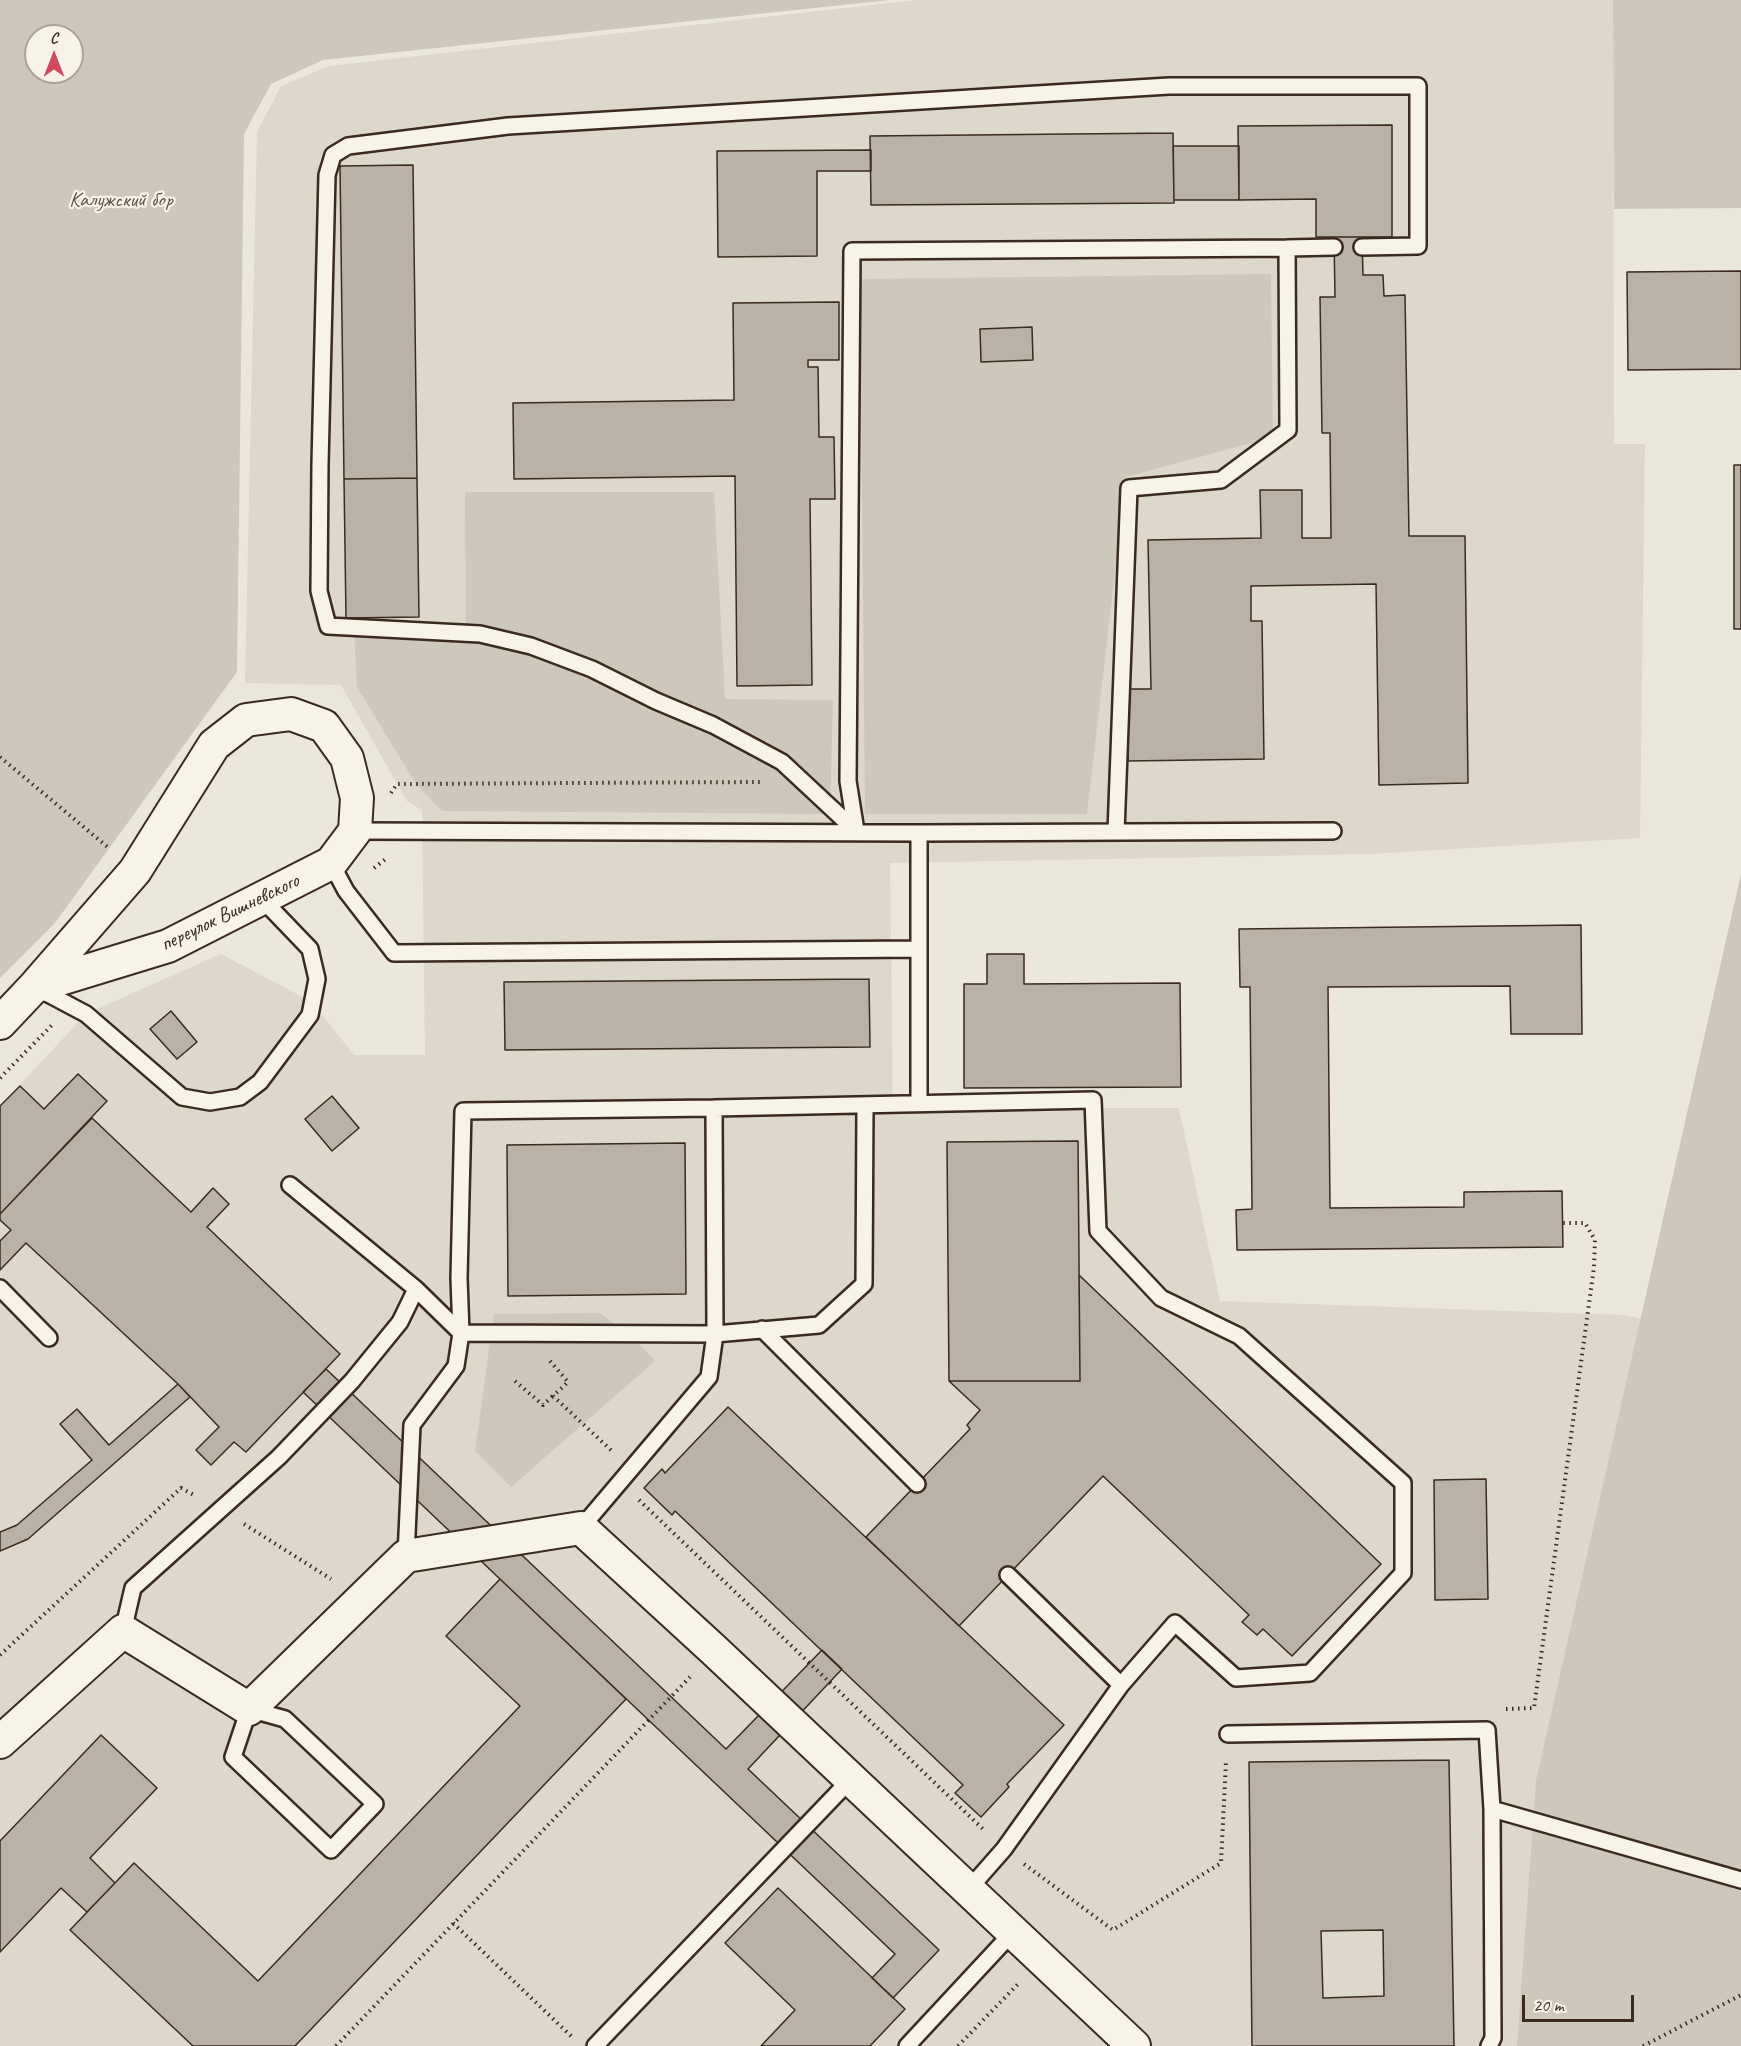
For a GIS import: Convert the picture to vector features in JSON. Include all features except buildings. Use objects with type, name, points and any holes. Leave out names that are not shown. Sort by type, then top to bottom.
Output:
[{"type":"street","points":[[34,987],[135,871],[214,745],[246,720],[291,714],[324,726],[347,758],[357,798],[355,831]]},
{"type":"street","name":"переулок Вишневского","points":[[0,1023],[34,987],[168,946],[331,863],[355,831]]},
{"type":"street","points":[[0,1742],[123,1631],[249,1709],[406,1556],[581,1528],[715,1651],[1134,2046]]},
{"type":"lane","points":[[856,831],[782,762],[713,725],[656,701],[592,669],[531,646],[480,634],[328,626],[319,591],[320,476],[327,175],[333,155],[348,146],[508,126],[1169,86],[1418,86],[1418,246],[1362,247]]},
{"type":"lane","points":[[856,831],[848,781],[852,251],[1334,247]]},
{"type":"lane","points":[[1116,832],[1129,488],[1221,480],[1288,430],[1287,248]]},
{"type":"lane","points":[[355,831],[396,833],[856,831],[919,833],[1333,831]]},
{"type":"lane","points":[[919,833],[919,1102]]},
{"type":"lane","points":[[331,863],[346,891],[394,953],[919,949]]},
{"type":"lane","points":[[34,987],[86,1014],[182,1097],[210,1102],[240,1097],[260,1082],[310,1015],[317,979],[310,949],[262,899]]},
{"type":"lane","points":[[406,1556],[412,1425],[456,1366],[461,1333],[459,1278],[463,1111],[1093,1100],[1098,1231],[1161,1298],[1239,1336],[1403,1483],[1404,1573],[1310,1672],[1236,1678],[1175,1623],[1121,1685],[1004,1849],[968,1890]]},
{"type":"lane","points":[[290,1185],[416,1289],[461,1333],[715,1334],[819,1325],[864,1284],[866,1105]]},
{"type":"lane","points":[[581,1528],[709,1377],[715,1334],[714,1108]]},
{"type":"lane","points":[[0,1288],[50,1338]]},
{"type":"lane","points":[[123,1631],[133,1588],[279,1457],[352,1381],[400,1322],[416,1289]]},
{"type":"lane","points":[[762,1329],[917,1484]]},
{"type":"lane","points":[[1008,1575],[1121,1685]]},
{"type":"lane","points":[[249,1709],[285,1719],[375,1804],[331,1850],[233,1757],[249,1709]]},
{"type":"lane","points":[[1227,1734],[1487,1730],[1492,1809],[1493,2038],[1489,2046]]},
{"type":"lane","points":[[594,2046],[851,1779]]},
{"type":"lane","points":[[1492,1809],[1741,1880]]},
{"type":"lane","points":[[907,2046],[1013,1932]]},
{"type":"path","points":[[0,757],[135,871]]},
{"type":"path","points":[[346,891],[395,851],[396,833],[389,796],[397,784],[803,782]]},
{"type":"path","points":[[0,1078],[71,1006]]},
{"type":"path","points":[[515,1381],[543,1405],[568,1382],[525,1333]]},
{"type":"path","points":[[553,1395],[631,1469]]},
{"type":"path","points":[[336,2046],[715,1651]]},
{"type":"path","points":[[453,1923],[574,2039]]},
{"type":"path","points":[[958,2046],[1042,1959]]},
{"type":"path","points":[[1642,2046],[1741,1995]]},
{"type":"shaded area","points":[[916,0],[1613,0],[1614,444],[1645,444],[1640,838],[1369,854],[890,863],[893,1108],[1179,1108],[1220,1301],[1624,1315],[1741,1341],[1741,2046],[0,2046],[0,1106],[86,1014],[221,954],[312,1002],[354,1055],[425,1055],[422,810],[407,801],[341,685],[245,683],[257,132],[281,86],[329,66]]},
{"type":"green space","name":"Калужский бор","points":[[0,0],[890,0],[323,60],[271,84],[244,134],[237,672],[55,923],[0,978]]},
{"type":"green space","points":[[1613,0],[1741,0],[1741,208],[1614,209]]},
{"type":"green space","points":[[1271,274],[1273,437],[1126,477],[1087,814],[865,814],[860,279]]},
{"type":"green space","points":[[465,492],[714,492],[725,699],[833,700],[830,814],[442,811],[416,784],[357,687],[354,629],[466,629]]},
{"type":"green space","points":[[1741,874],[1741,2046],[1517,2046],[1536,1781]]},
{"type":"green space","points":[[600,1313],[637,1341],[655,1361],[511,1487],[475,1451],[494,1314]]}]
